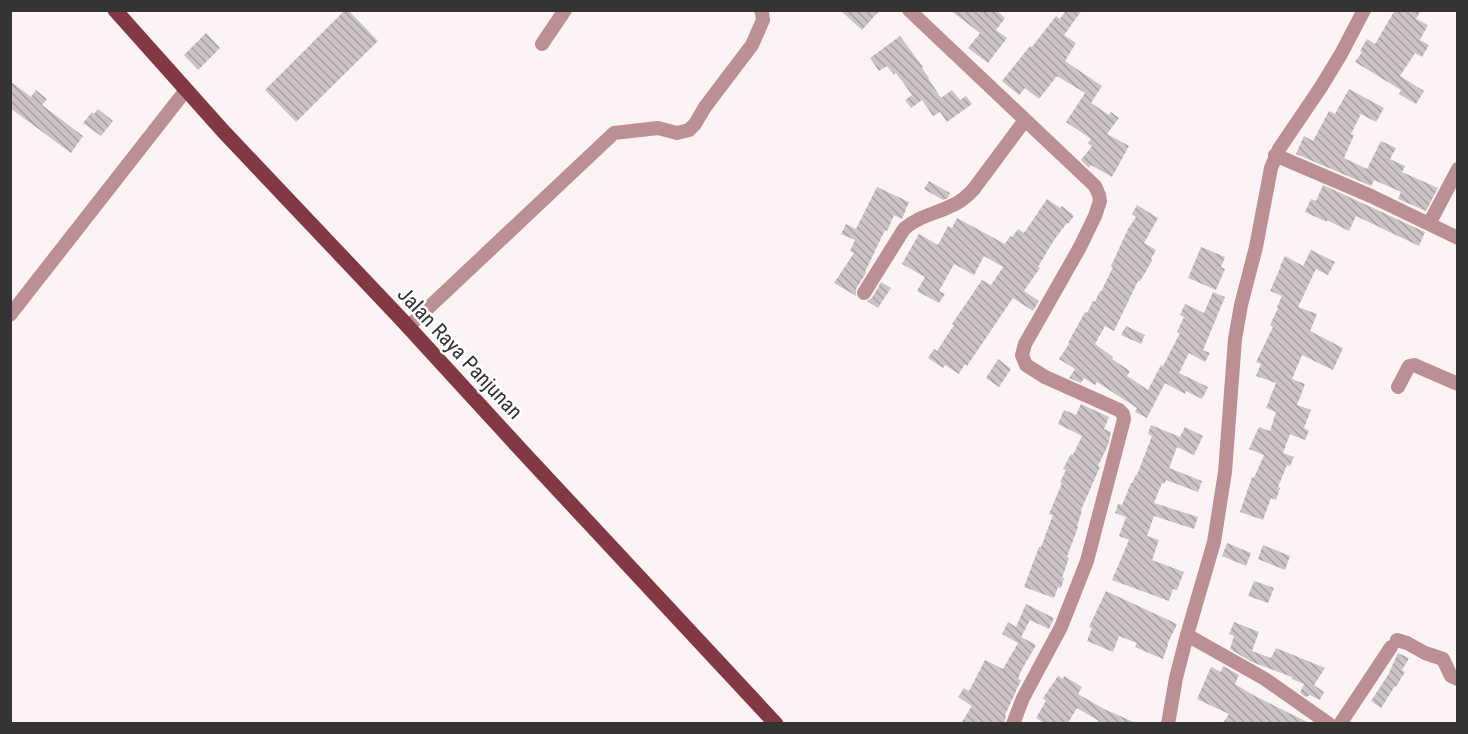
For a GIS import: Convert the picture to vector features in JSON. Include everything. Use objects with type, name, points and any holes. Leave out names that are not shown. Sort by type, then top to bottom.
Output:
[{"type":"main road","name":"Jalan Raya Panjunan","points":[[115,10],[179,98],[230,139],[776,723]]},
{"type":"street","points":[[542,44],[565,10]]},
{"type":"street","points":[[408,327],[614,133],[658,128],[677,133],[689,130],[752,45],[763,20],[761,10]]},
{"type":"street","points":[[1168,723],[1176,678],[1214,542],[1225,472],[1235,339],[1271,168],[1275,155],[1326,79],[1364,10]]},
{"type":"street","points":[[912,14],[1095,186],[1100,195],[1095,216],[1080,247],[1025,344],[1022,355],[1026,365],[1045,377],[1119,410],[1124,419],[1087,561],[1061,627],[1012,723]]},
{"type":"street","points":[[10,315],[179,98]]},
{"type":"street","points":[[864,293],[904,229],[920,218],[952,206],[973,190],[1025,120]]},
{"type":"street","points":[[1275,155],[1371,196],[1458,237]]},
{"type":"street","points":[[1430,224],[1458,169]]},
{"type":"street","points":[[1398,387],[1406,370],[1409,366],[1414,365],[1458,384]]},
{"type":"street","points":[[1187,635],[1264,679],[1329,723]]},
{"type":"street","points":[[1340,723],[1394,643],[1407,643],[1425,653],[1443,659],[1451,676],[1458,679]]},
{"type":"building","points":[[345,10],[348,10],[378,41],[296,122],[265,90]]},
{"type":"building","points":[[840,10],[880,10],[862,30]]},
{"type":"building","points":[[950,10],[996,10],[1005,18],[996,30],[1007,38],[988,63],[968,48],[980,33]]},
{"type":"building","points":[[1066,10],[1082,10],[1064,35],[1076,43],[1065,61],[1102,86],[1091,103],[1109,115],[1111,112],[1119,118],[1107,134],[1129,146],[1112,177],[1091,165],[1089,168],[1081,160],[1092,146],[1088,143],[1091,139],[1066,122],[1085,93],[1057,76],[1039,99],[1025,88],[1019,95],[1002,81],[1056,16],[1060,19]]},
{"type":"building","points":[[1395,10],[1421,10],[1416,19],[1428,25],[1420,40],[1429,45],[1422,57],[1415,53],[1400,76],[1424,91],[1416,104],[1399,94],[1401,90],[1355,62],[1367,39],[1375,44]]},
{"type":"building","points":[[206,33],[220,48],[198,70],[184,55]]},
{"type":"building","points":[[900,36],[923,67],[941,98],[952,90],[960,100],[966,96],[972,104],[947,122],[940,112],[933,116],[922,100],[911,108],[905,100],[912,95],[896,73],[894,75],[887,66],[879,71],[870,58]]},
{"type":"building","points":[[10,81],[31,97],[36,90],[47,99],[42,105],[83,136],[71,153],[10,108]]},
{"type":"building","points":[[1349,89],[1384,108],[1376,122],[1361,114],[1351,134],[1354,135],[1344,158],[1367,169],[1381,141],[1396,148],[1390,159],[1405,166],[1402,172],[1438,188],[1426,211],[1398,199],[1401,192],[1374,180],[1371,186],[1296,154],[1304,136],[1313,141],[1329,111],[1335,114]]},
{"type":"building","points":[[98,109],[113,121],[101,136],[83,123],[92,112],[94,114]]},
{"type":"building","points":[[929,181],[950,193],[948,198],[943,200],[924,189]]},
{"type":"building","points":[[1323,185],[1425,232],[1419,246],[1356,216],[1349,231],[1305,212],[1311,199],[1316,201]]},
{"type":"building","points":[[877,187],[909,202],[902,219],[894,215],[887,231],[885,230],[866,273],[856,289],[856,296],[834,283],[854,253],[850,251],[855,240],[841,234],[846,224],[856,229]]},
{"type":"building","points":[[1047,199],[1060,208],[1062,206],[1074,216],[1054,240],[1038,267],[1040,268],[1024,291],[1039,301],[1033,311],[1013,298],[967,366],[965,364],[959,374],[945,365],[943,368],[928,358],[934,349],[937,351],[982,280],[991,285],[1003,267],[984,256],[974,275],[954,264],[939,291],[945,294],[939,303],[917,291],[925,277],[902,264],[919,234],[938,245],[948,226],[952,228],[957,218],[1005,244],[1018,229],[1024,233]]},
{"type":"building","points":[[1137,205],[1158,218],[1144,243],[1156,250],[1114,331],[1105,326],[1095,344],[1130,371],[1127,376],[1148,390],[1180,333],[1177,332],[1184,317],[1180,315],[1185,304],[1204,313],[1213,292],[1225,297],[1203,350],[1210,353],[1205,362],[1189,353],[1179,373],[1208,387],[1202,399],[1186,391],[1185,394],[1165,383],[1147,418],[1135,412],[1137,408],[1097,382],[1095,385],[1084,378],[1081,383],[1069,378],[1075,369],[1059,359],[1085,312],[1087,313],[1101,292],[1128,229],[1136,217],[1132,214]]},
{"type":"building","points":[[1201,247],[1225,257],[1221,267],[1225,269],[1216,290],[1188,278]]},
{"type":"building","points":[[1311,250],[1335,262],[1328,275],[1316,269],[1298,307],[1317,314],[1310,331],[1343,348],[1333,370],[1302,355],[1292,379],[1305,384],[1297,405],[1311,410],[1304,428],[1309,431],[1305,440],[1290,434],[1283,453],[1294,457],[1290,466],[1287,465],[1278,487],[1280,488],[1276,500],[1271,498],[1263,520],[1240,512],[1252,477],[1254,478],[1264,455],[1249,449],[1259,427],[1270,431],[1276,412],[1266,408],[1276,383],[1256,376],[1261,364],[1256,362],[1273,327],[1270,325],[1282,296],[1270,291],[1280,266],[1285,256],[1303,266]]},
{"type":"building","points":[[881,282],[891,288],[878,308],[867,301],[872,298]]},
{"type":"building","points":[[1126,326],[1145,335],[1141,344],[1121,335]]},
{"type":"building","points":[[998,359],[1011,369],[999,387],[986,378]]},
{"type":"building","points":[[1081,404],[1109,417],[1104,429],[1111,432],[1108,445],[1098,466],[1100,467],[1081,510],[1078,527],[1067,557],[1069,558],[1061,588],[1058,587],[1054,598],[1024,587],[1053,515],[1049,514],[1062,483],[1060,482],[1066,470],[1063,469],[1082,436],[1058,424],[1064,410],[1076,415]]},
{"type":"building","points":[[1151,425],[1180,437],[1185,427],[1203,436],[1194,455],[1177,447],[1169,468],[1202,481],[1198,492],[1166,480],[1164,484],[1162,483],[1154,503],[1198,517],[1194,529],[1154,516],[1147,536],[1159,540],[1152,560],[1184,572],[1177,590],[1173,589],[1169,601],[1112,580],[1129,540],[1119,536],[1126,517],[1115,513],[1118,504],[1122,505],[1137,475],[1152,436],[1148,434]]},
{"type":"building","points":[[1227,543],[1251,553],[1246,566],[1222,556]]},
{"type":"building","points":[[1263,545],[1290,556],[1285,570],[1258,559]]},
{"type":"building","points":[[1254,581],[1274,588],[1268,603],[1248,596]]},
{"type":"building","points":[[1106,591],[1177,624],[1163,659],[1135,647],[1137,643],[1119,636],[1113,652],[1087,641],[1092,628],[1089,627]]},
{"type":"building","points":[[1026,604],[1054,618],[1049,629],[1030,620],[1021,637],[1036,645],[1021,671],[1018,679],[1021,680],[1005,715],[1004,723],[961,723],[972,706],[958,697],[964,688],[969,691],[985,660],[1003,669],[1018,643],[1002,634],[1008,622],[1016,627]]},
{"type":"building","points":[[1234,622],[1259,632],[1252,651],[1271,658],[1276,648],[1325,668],[1314,685],[1324,692],[1320,700],[1300,693],[1304,684],[1292,677],[1252,662],[1230,649],[1234,636],[1229,634]]},
{"type":"building","points":[[1398,653],[1409,658],[1402,670],[1405,672],[1381,708],[1371,701],[1388,675]]},
{"type":"building","points":[[1223,666],[1239,675],[1235,684],[1309,723],[1223,723],[1229,714],[1197,699],[1211,667],[1221,672]]},
{"type":"building","points":[[1058,676],[1063,679],[1064,676],[1082,687],[1078,694],[1136,723],[1098,723],[1099,721],[1077,708],[1068,723],[1044,723],[1036,718],[1046,701],[1043,698]]}]
